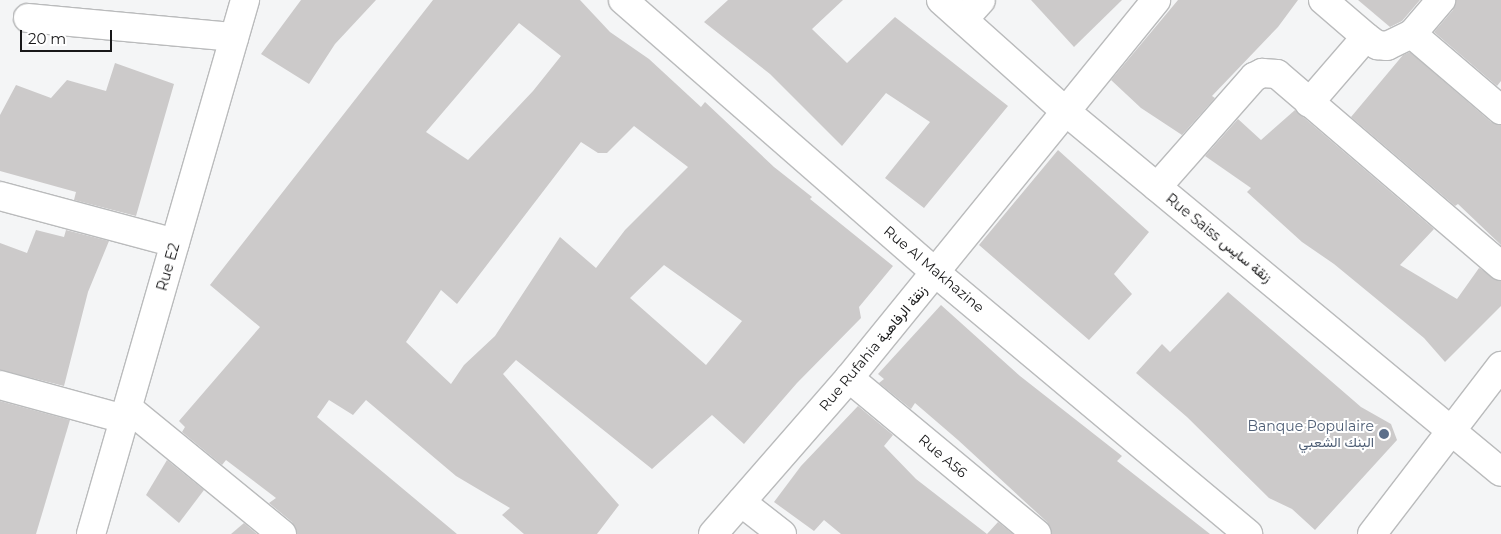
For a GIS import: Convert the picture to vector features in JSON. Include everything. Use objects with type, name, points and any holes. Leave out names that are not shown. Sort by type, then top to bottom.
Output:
[{"type":"street","name":"Rue E2","points":[[91,534],[245,0]]},
{"type":"street","name":"Rue Al Makhazine","points":[[623,0],[936,273],[1248,534]]},
{"type":"street","name":"Rue Saiss زنقة سايس","points":[[941,0],[972,10],[1064,110],[1501,472]]},
{"type":"street","name":"Rue Rufahia زنقة الرفاهية","points":[[713,534],[849,378],[936,273],[1064,110],[1156,0]]},
{"type":"street","points":[[1322,0],[1366,37],[1378,45],[1387,46],[1412,34],[1441,0]]},
{"type":"street","points":[[28,18],[234,37]]},
{"type":"street","points":[[1412,34],[1501,110]]},
{"type":"street","points":[[1309,103],[1366,37]]},
{"type":"street","points":[[1157,187],[1254,77],[1262,73],[1277,74],[1501,266]]},
{"type":"street","points":[[0,196],[175,243]]},
{"type":"street","points":[[1372,534],[1449,430],[1501,366]]},
{"type":"street","name":"Rue A56","points":[[849,378],[1037,534]]},
{"type":"street","points":[[0,385],[126,414],[282,534]]},
{"type":"street","points":[[741,502],[782,534]]},
{"type":"building","points":[[301,0],[376,0],[335,44],[309,84],[261,54]]},
{"type":"building","points":[[433,0],[580,0],[610,32],[649,59],[701,107],[705,102],[774,167],[812,197],[810,199],[893,266],[859,307],[861,318],[797,383],[744,444],[712,415],[652,469],[516,360],[503,374],[619,505],[597,534],[524,534],[502,515],[510,508],[456,476],[366,400],[353,415],[329,400],[317,417],[457,534],[297,534],[292,522],[269,503],[276,498],[226,460],[222,465],[182,432],[185,427],[179,421],[260,327],[210,285]],"holes":[[[519,23],[561,56],[533,91],[468,160],[426,132]],[[634,126],[688,167],[625,230],[596,268],[560,237],[495,336],[464,365],[451,384],[406,342],[441,290],[457,304],[581,142],[598,153],[607,153]],[[664,265],[742,321],[706,365],[630,298]]]},
{"type":"building","points":[[728,0],[843,0],[812,29],[847,63],[895,17],[1008,106],[924,208],[885,178],[930,122],[886,93],[842,146],[770,74],[704,22]]},
{"type":"building","points":[[1031,0],[1122,0],[1074,47]]},
{"type":"building","points":[[1178,0],[1298,0],[1278,27],[1212,96],[1215,98],[1182,135],[1141,108],[1111,80]]},
{"type":"building","points":[[1358,0],[1420,0],[1402,21],[1390,27]]},
{"type":"building","points":[[1456,0],[1501,0],[1501,81],[1497,86],[1434,32],[1453,10]]},
{"type":"building","points":[[1410,52],[1491,122],[1501,125],[1501,245],[1458,204],[1455,206],[1351,117],[1403,55]]},
{"type":"building","points":[[115,63],[174,84],[136,216],[74,200],[76,192],[0,171],[0,115],[16,85],[51,98],[67,80],[106,91]]},
{"type":"building","points":[[1295,110],[1434,229],[1400,265],[1457,299],[1479,268],[1501,281],[1501,306],[1445,362],[1424,338],[1334,264],[1302,242],[1247,192],[1251,188],[1205,156],[1238,119],[1261,140]]},
{"type":"building","points":[[1058,150],[1149,232],[1114,274],[1132,294],[1089,340],[979,245]]},
{"type":"building","points":[[36,230],[64,237],[66,230],[109,241],[88,292],[64,386],[0,370],[0,243],[27,253]]},
{"type":"building","points":[[1228,292],[1361,407],[1391,424],[1397,440],[1315,530],[1292,509],[1269,498],[1187,417],[1136,373],[1162,344],[1170,352]]},
{"type":"building","points":[[941,305],[1020,376],[1122,456],[1117,461],[1210,534],[1052,534],[1047,522],[958,440],[915,403],[911,409],[879,383],[884,379],[878,374]]},
{"type":"building","points":[[0,401],[70,420],[36,534],[0,534]]},
{"type":"building","points":[[858,406],[893,435],[884,446],[916,479],[987,534],[841,534],[824,520],[814,531],[774,502],[801,466]]},
{"type":"building","points":[[167,460],[204,490],[179,523],[146,495]]},
{"type":"building","points":[[998,522],[1013,534],[987,534]]},
{"type":"building","points":[[244,523],[257,534],[231,534]]},
{"type":"place","name":"Banque Populaire البنك الشعبي","points":[[1384,434]]}]
